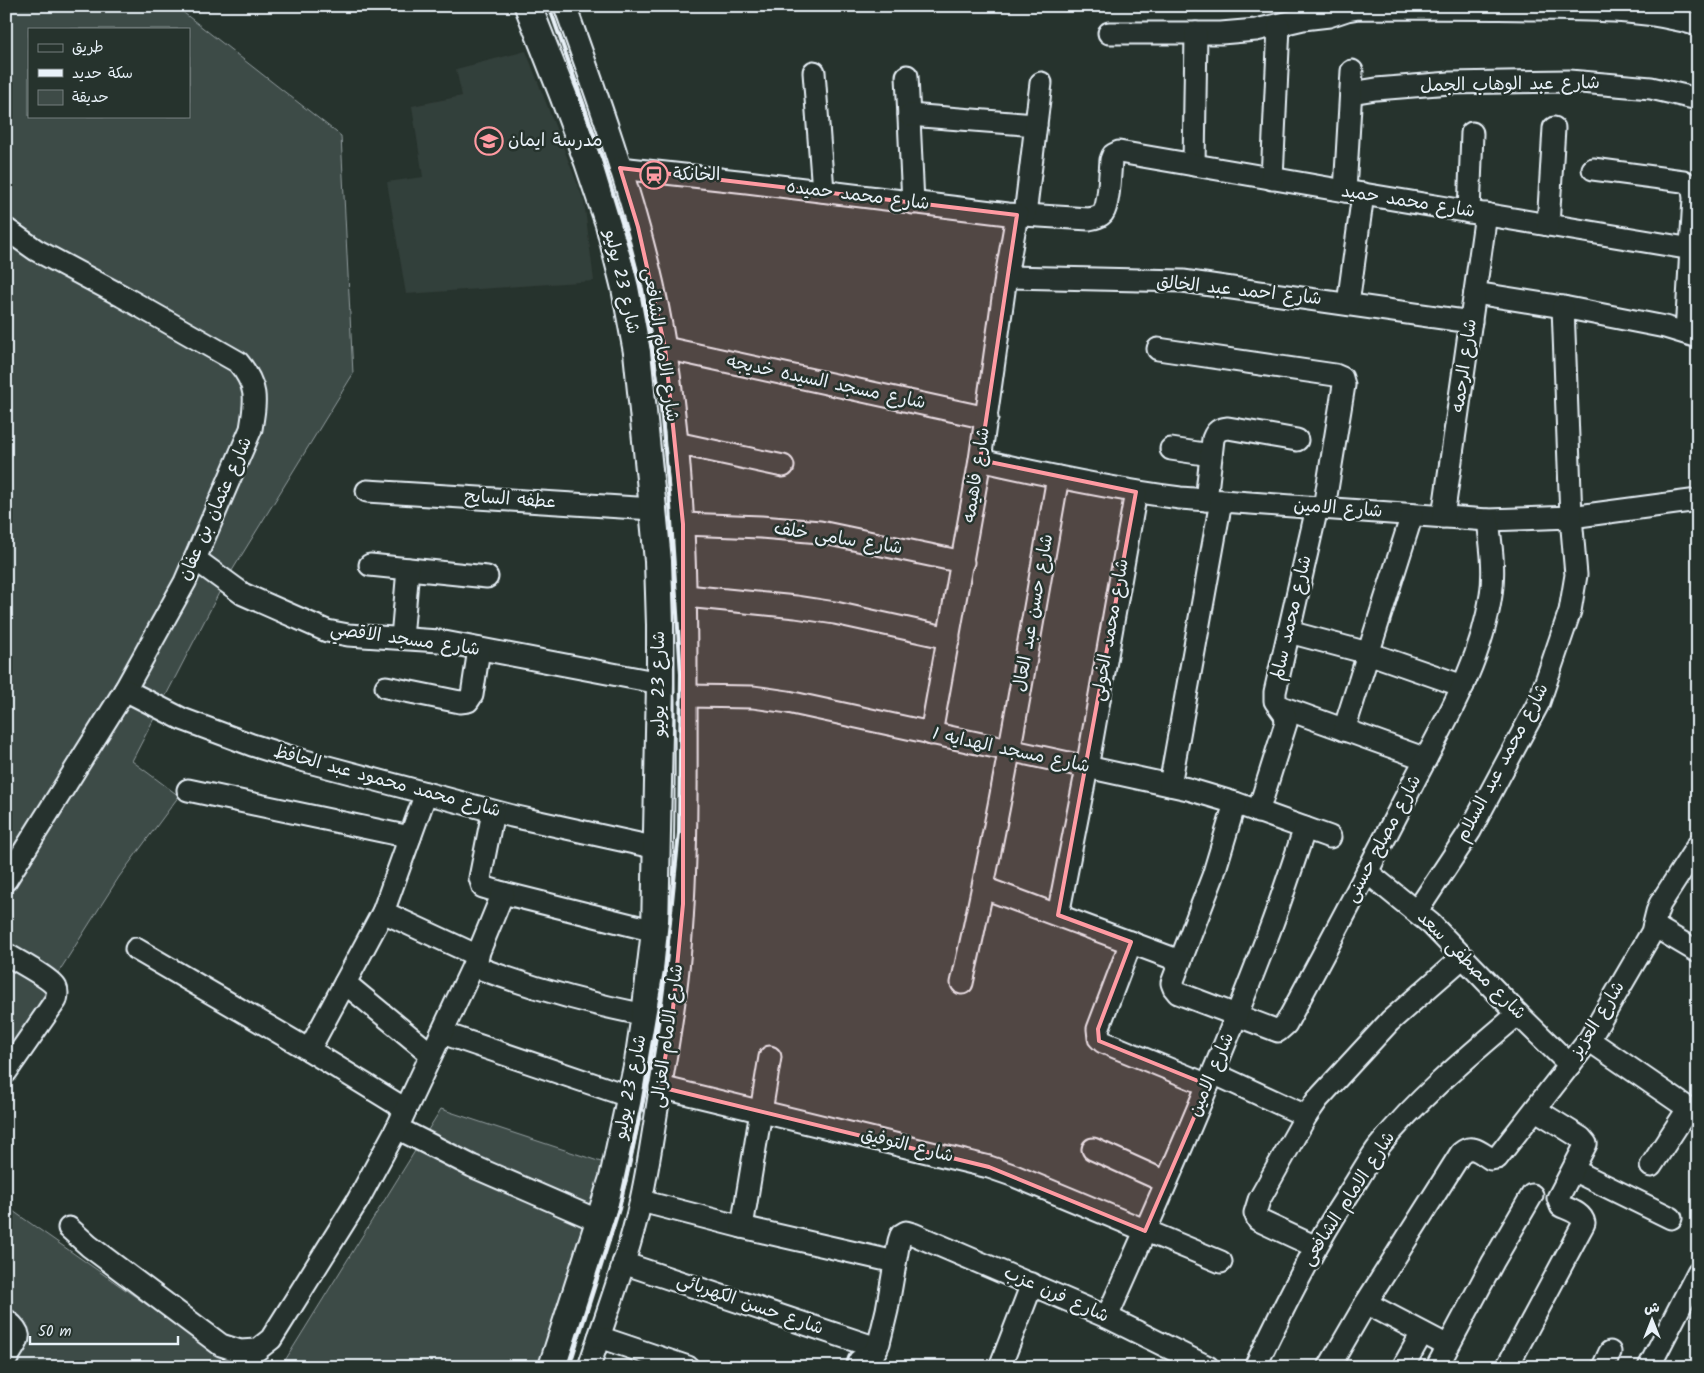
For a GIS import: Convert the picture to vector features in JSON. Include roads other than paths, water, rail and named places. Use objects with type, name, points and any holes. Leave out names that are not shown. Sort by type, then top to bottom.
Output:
[{"type":"street","name":"شارع 23 يوليو","points":[[528,6],[564,95],[588,162],[609,224],[623,280],[636,352],[658,561],[660,682],[655,931],[645,1015],[613,1178],[552,1367]]},
{"type":"street","name":"شارع الامام الشافعى","points":[[565,6],[620,168],[653,287],[665,348],[683,524],[686,596],[686,696]]},
{"type":"street","points":[[1108,33],[1238,31],[1279,26],[1303,13],[1329,16],[1359,8],[1451,7],[1606,10],[1656,16],[1698,25]]},
{"type":"street","points":[[1272,179],[1279,26]]},
{"type":"street","points":[[1194,165],[1196,33]]},
{"type":"street","points":[[1348,304],[1354,193],[1350,93],[1352,71]]},
{"type":"street","points":[[814,72],[823,191]]},
{"type":"street","points":[[907,76],[913,203]]},
{"type":"street","name":"شارع عبد الوهاب الجمل","points":[[1350,93],[1450,83],[1569,81],[1650,88],[1698,99]]},
{"type":"street","name":"شارع فاهيمه","points":[[931,734],[987,418],[1006,277],[1021,215],[1042,83]]},
{"type":"street","points":[[909,114],[1036,125]]},
{"type":"street","points":[[1548,225],[1554,128]]},
{"type":"street","name":"شارع الرحمه","points":[[1443,517],[1475,293],[1478,213],[1472,132]]},
{"type":"street","name":"شارع محمد حميد","points":[[1096,217],[1103,213],[1106,206],[1110,160],[1113,155],[1119,152],[1694,249]]},
{"type":"street","name":"شارع محمد حميده","points":[[620,168],[1021,215],[1089,219],[1096,217]]},
{"type":"street","points":[[1475,293],[1563,307],[1665,327],[1692,335],[1694,198],[1690,184],[1683,181],[1593,168]]},
{"type":"street","name":"شارع عثمان بن عفان","points":[[6,229],[36,250],[238,362],[250,376],[255,394],[251,429],[185,582],[125,690],[6,880]]},
{"type":"street","name":"شارع احمد عبد الخالق","points":[[1006,277],[1183,282],[1471,322]]},
{"type":"street","name":"شارع محمد عبد السلام","points":[[1417,911],[1470,831],[1539,702],[1570,610],[1576,574],[1571,517],[1563,307]]},
{"type":"street","name":"شارع مسجد السيده خديجه","points":[[665,348],[987,418]]},
{"type":"street","name":"شارع محمد سالم","points":[[1158,349],[1336,375],[1342,378],[1344,385],[1320,508],[1275,692],[1275,701],[1285,715],[1284,733],[1258,812]]},
{"type":"street","points":[[1170,785],[1213,500],[1211,455],[1215,433],[1228,428],[1297,440]]},
{"type":"street","points":[[676,443],[783,466]]},
{"type":"street","points":[[1171,449],[1211,455]]},
{"type":"street","name":"شارع الامين","points":[[980,460],[1136,492],[1180,498],[1488,520],[1571,517],[1698,500]]},
{"type":"street","name":"شارع حسن عبد العال","points":[[962,984],[984,888],[1058,477]]},
{"type":"street","name":"عطفه السايح","points":[[367,491],[653,509]]},
{"type":"street","name":"شارع محمد الخولى","points":[[1058,915],[1087,768],[1136,492]]},
{"type":"street","points":[[1344,730],[1412,515]]},
{"type":"street","name":"شارع مصلح حسنى","points":[[1176,969],[1172,984],[1178,993],[1273,1030],[1278,1031],[1283,1028],[1452,711],[1472,665],[1484,629],[1491,596],[1493,568],[1488,520]]},
{"type":"street","name":"شارع سامى خلف","points":[[683,524],[761,527],[820,532],[963,562]]},
{"type":"street","name":"شارع مسجد الاقصي","points":[[195,560],[243,594],[327,632],[439,641],[660,682]]},
{"type":"street","points":[[370,565],[487,577]]},
{"type":"street","points":[[402,638],[408,569]]},
{"type":"street","points":[[686,596],[796,607],[835,613],[949,638]]},
{"type":"street","points":[[1289,632],[1368,653],[1463,686]]},
{"type":"street","points":[[386,687],[460,702],[468,701],[472,695],[479,649]]},
{"type":"street","name":"شارع محمد محمود عبد الحافظ","points":[[125,690],[182,719],[252,745],[294,758],[494,812],[657,848]]},
{"type":"street","name":"شارع مسجد الهدايه 1","points":[[686,696],[753,697],[788,702],[931,734],[1010,749],[1087,768],[1170,785],[1235,803],[1330,837]]},
{"type":"street","name":"شارع الامام الغزالى","points":[[589,1367],[641,1201],[672,1019],[682,923],[685,848],[686,696]]},
{"type":"street","points":[[1281,707],[1426,759]]},
{"type":"street","points":[[188,790],[410,837]]},
{"type":"street","points":[[309,1050],[384,912],[426,793]]},
{"type":"street","points":[[984,888],[1131,942],[1176,969],[1213,876],[1235,803]]},
{"type":"street","points":[[494,812],[480,878],[483,887],[655,931]]},
{"type":"street","name":"شارع الامين","points":[[1107,1317],[1237,1016],[1270,930],[1305,828]]},
{"type":"street","name":"شارع العزيز","points":[[1366,1303],[1461,1153],[1469,1148],[1475,1149],[1491,1159],[1497,1158],[1589,1040],[1654,926],[1660,904],[1698,845]]},
{"type":"street","name":"شارع مصطفى سعد","points":[[1367,872],[1417,911],[1570,1065]]},
{"type":"street","points":[[69,1228],[89,1246],[221,1345],[240,1352],[257,1350],[271,1339],[358,1200],[401,1119],[475,961],[503,893]]},
{"type":"street","points":[[384,912],[504,977],[566,996],[645,1015]]},
{"type":"street","points":[[1654,926],[1698,952]]},
{"type":"street","points":[[1131,942],[1098,1029],[1099,1038],[1103,1042],[1210,1079],[1306,1116]]},
{"type":"street","points":[[136,949],[309,1050],[401,1119],[472,1166],[599,1221]]},
{"type":"street","points":[[6,954],[49,980],[56,986],[57,993],[56,1000],[6,1072]]},
{"type":"street","points":[[1316,1247],[1258,1220],[1255,1213],[1256,1207],[1306,1116],[1318,1099],[1390,1021],[1463,957]]},
{"type":"street","points":[[345,984],[431,1054]]},
{"type":"street","name":"شارع الامام الشافعى","points":[[1255,1367],[1290,1295],[1330,1222],[1379,1147],[1434,1087],[1518,1014]]},
{"type":"street","points":[[442,1032],[630,1097]]},
{"type":"street","points":[[1589,1040],[1693,1112],[1650,1166]]},
{"type":"street","points":[[742,1227],[770,1057]]},
{"type":"street","name":"شارع التوفيق","points":[[660,1087],[761,1110],[989,1167],[1221,1262]]},
{"type":"street","points":[[1507,1367],[1584,1223],[1580,1215],[1561,1206],[1559,1202],[1560,1194],[1586,1144],[1582,1138],[1536,1110]]},
{"type":"street","points":[[1093,1150],[1166,1182]]},
{"type":"street","points":[[1573,1170],[1671,1218]]},
{"type":"street","points":[[1437,1367],[1493,1262],[1532,1195]]},
{"type":"street","points":[[641,1201],[742,1227],[895,1262],[887,1310],[870,1360]]},
{"type":"street","name":"شارع فرن عزب","points":[[895,1262],[901,1235],[906,1232],[914,1234],[1107,1317],[1181,1361],[1208,1367]]},
{"type":"street","name":"شارع حسن الكهربائى","points":[[623,1263],[870,1360]]},
{"type":"street","points":[[1649,1367],[1698,1272]]},
{"type":"street","points":[[1000,1367],[1032,1284]]},
{"type":"street","points":[[1329,1367],[1366,1303],[1448,1346]]},
{"type":"street","points":[[6,1320],[19,1332],[18,1339],[6,1360]]},
{"type":"street","points":[[1403,1367],[1422,1333]]},
{"type":"street","points":[[599,1337],[688,1367]]},
{"type":"railway","points":[[549,6],[603,160],[642,289],[660,397],[670,505],[681,674],[679,833],[665,970],[642,1104],[619,1209],[569,1367]]},
{"type":"place","name":"مدرسة ايمان","points":[[489,141]]},
{"type":"place","name":"الخانكة","points":[[654,175]]}]
